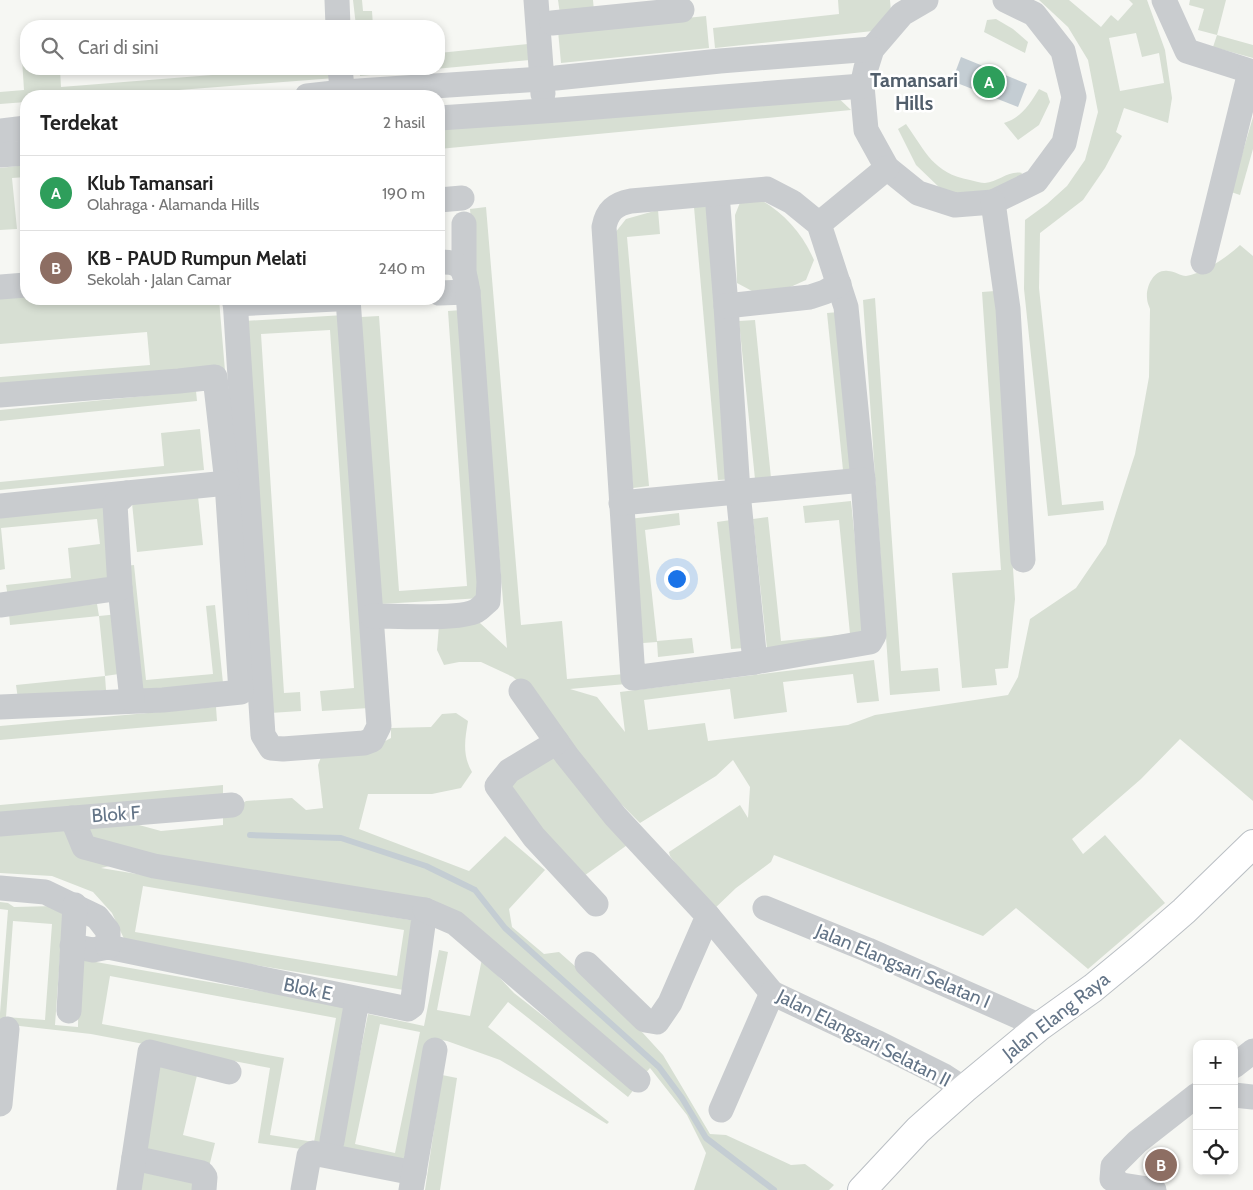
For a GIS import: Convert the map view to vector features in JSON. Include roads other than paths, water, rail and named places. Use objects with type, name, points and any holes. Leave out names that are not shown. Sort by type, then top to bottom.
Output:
[{"type":"main road","name":"Jalan Elang Raya","points":[[862,1190],[918,1130],[964,1089],[1040,1026],[1093,988],[1140,950],[1184,911],[1253,844]]},
{"type":"street","points":[[337,0],[338,20]]},
{"type":"street","points":[[536,0],[549,78]]},
{"type":"street","points":[[926,0],[899,7],[872,50],[862,86],[866,130],[887,168],[918,193],[955,204],[994,202],[1036,181],[1064,143],[1074,97],[1063,51],[1034,14],[1005,0]]},
{"type":"street","points":[[1164,0],[1187,51],[1251,72],[1203,262]]},
{"type":"street","points":[[550,111],[551,12],[682,10]]},
{"type":"street","points":[[328,90],[342,86],[549,78],[872,50]]},
{"type":"street","points":[[445,118],[862,86]]},
{"type":"street","points":[[0,131],[20,129]]},
{"type":"street","points":[[0,155],[20,153]]},
{"type":"street","points":[[819,224],[887,168]]},
{"type":"street","points":[[767,189],[792,202],[819,224],[846,307],[863,480],[874,635],[870,642],[755,662],[633,678],[604,226],[606,216],[620,203],[631,201],[767,189]]},
{"type":"street","points":[[717,194],[738,492],[755,662]]},
{"type":"street","points":[[994,202],[1008,309],[1023,560]]},
{"type":"street","points":[[372,616],[462,615],[476,612],[488,601],[489,582],[466,282],[464,224]]},
{"type":"street","points":[[445,262],[458,265],[466,282]]},
{"type":"street","points":[[445,291],[466,282]]},
{"type":"street","points":[[726,306],[810,297],[825,292],[839,284]]},
{"type":"street","points":[[0,287],[20,285]]},
{"type":"street","points":[[235,305],[263,736],[271,748],[284,749],[364,743],[372,740],[379,726],[348,305]]},
{"type":"street","points":[[0,395],[215,377],[227,483],[241,692],[163,700],[0,707]]},
{"type":"street","points":[[621,503],[863,480]]},
{"type":"street","points":[[0,506],[227,483]]},
{"type":"street","points":[[127,493],[115,504],[120,588],[132,700]]},
{"type":"street","points":[[0,605],[120,588]]},
{"type":"street","name":"Jalan Elangsari Selatan II","points":[[522,691],[557,742],[615,816],[708,916],[772,993],[885,1046],[944,1076],[964,1089]]},
{"type":"street","points":[[557,742],[509,772],[497,786],[534,837],[596,904]]},
{"type":"street","name":"Blok F","points":[[0,824],[232,805]]},
{"type":"street","points":[[72,818],[84,846],[154,866],[425,910],[456,923],[638,1080]]},
{"type":"street","points":[[0,888],[44,892],[97,917],[108,930],[108,947]]},
{"type":"street","points":[[69,1011],[75,905]]},
{"type":"street","name":"Jalan Elangsari Selatan I","points":[[765,908],[868,950],[1040,1026]]},
{"type":"street","name":"Blok E","points":[[72,946],[93,950],[108,947],[408,1010],[412,1006],[425,910]]},
{"type":"street","points":[[588,964],[645,1020],[657,1022],[670,1004],[708,916]]},
{"type":"street","points":[[721,1110],[772,993]]},
{"type":"street","points":[[332,1141],[357,1000]]},
{"type":"street","points":[[0,1104],[7,1029]]},
{"type":"street","points":[[303,1190],[308,1156],[313,1153],[412,1181],[435,1050]]},
{"type":"street","points":[[1238,1063],[1253,1051]]},
{"type":"street","points":[[129,1190],[150,1052],[229,1072]]},
{"type":"street","points":[[1238,1095],[1253,1097]]},
{"type":"street","points":[[1154,1190],[1122,1185],[1112,1180],[1113,1166],[1137,1142],[1193,1098]]},
{"type":"street","points":[[134,1158],[202,1173],[205,1177],[204,1190]]},
{"type":"waterway","points":[[250,835],[341,838],[426,866],[475,890],[505,928],[659,1067],[682,1098],[706,1138],[774,1190]]},
{"type":"place","name":"Klub Tamansari","points":[[989,82]]},
{"type":"place","name":"KB - PAUD Rumpun Melati","points":[[1161,1165]]},
{"type":"district","name":"Tamansari Hills","points":[[914,92]]}]
